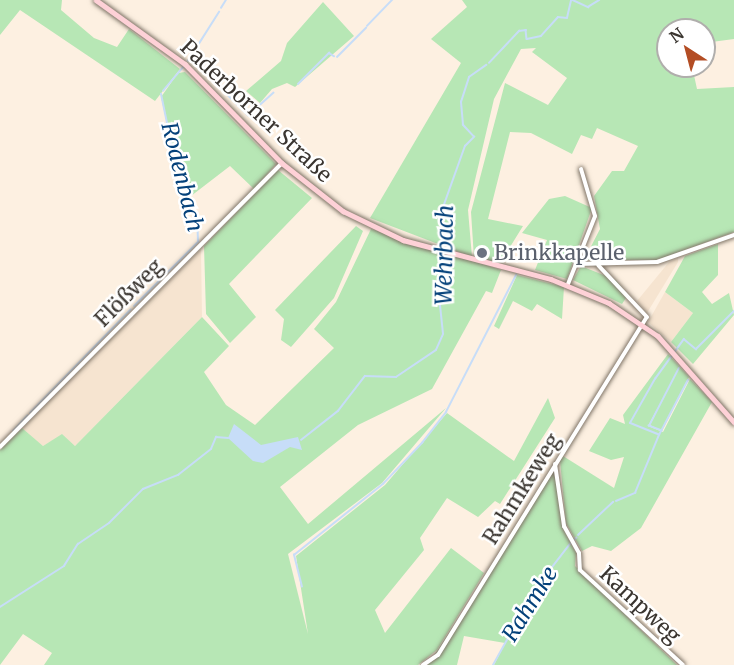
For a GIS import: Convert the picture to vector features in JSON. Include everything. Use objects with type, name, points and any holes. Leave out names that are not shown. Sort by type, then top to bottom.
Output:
[{"type":"main road","name":"Paderborner Straße","points":[[96,0],[193,70],[282,163],[361,221],[445,255],[568,284],[642,324],[674,352],[734,422]]},
{"type":"street","name":"Flößweg","points":[[0,447],[282,163]]},
{"type":"street","points":[[568,284],[578,264],[595,216],[581,169]]},
{"type":"street","points":[[578,264],[598,265],[665,260],[734,235]]},
{"type":"street","points":[[598,265],[647,317],[642,324]]},
{"type":"street","name":"Rahmkeweg","points":[[423,665],[438,655],[642,324]]},
{"type":"street","name":"Kampweg","points":[[555,464],[564,526],[579,553],[580,570],[683,665]]},
{"type":"shaded area","points":[[201,249],[202,317],[75,446],[62,435],[43,446],[22,428]]},
{"type":"shaded area","points":[[678,258],[678,262],[647,313],[637,301],[669,262]]},
{"type":"shaded area","points":[[665,292],[693,313],[671,342],[648,322]]},
{"type":"green space","points":[[0,0],[62,0],[61,10],[94,38],[117,47],[129,29],[180,69],[155,101],[20,10],[0,35]]},
{"type":"green space","points":[[462,0],[734,0],[734,39],[716,41],[716,18],[656,18],[656,78],[695,78],[697,89],[734,87],[734,232],[657,260],[584,260],[600,229],[594,196],[612,171],[624,171],[638,146],[597,128],[592,139],[581,135],[572,154],[531,133],[510,132],[488,219],[523,226],[500,263],[474,258],[471,212],[505,83],[548,105],[567,78],[532,52],[536,48],[521,49],[494,99],[468,210],[472,257],[370,218],[461,63],[431,39],[467,7]]},
{"type":"green space","points":[[323,2],[354,36],[295,87],[287,83],[272,89],[260,103],[246,91],[281,61],[287,43]]},
{"type":"green space","points":[[185,72],[276,164],[254,189],[230,166],[191,196],[174,156],[161,97],[178,73]]},
{"type":"green space","points":[[278,170],[312,198],[229,284],[256,317],[230,343],[206,314],[204,246]]},
{"type":"green space","points":[[565,196],[592,208],[567,279],[535,270],[547,240],[522,233],[549,199]]},
{"type":"green space","points":[[356,226],[363,231],[334,298],[291,347],[281,340],[284,319],[275,310]]},
{"type":"green space","points":[[371,229],[501,270],[492,293],[486,291],[432,389],[358,425],[280,487],[308,524],[446,408],[382,483],[288,554],[308,634],[296,556],[385,485],[447,413],[514,461],[548,398],[555,418],[500,504],[495,501],[478,517],[447,498],[420,538],[424,550],[375,610],[385,633],[451,548],[484,573],[437,650],[418,665],[44,665],[52,653],[23,634],[0,665],[0,450],[22,428],[43,446],[62,434],[75,446],[202,317],[229,346],[204,372],[226,405],[255,425],[334,348],[314,329],[336,302]]},
{"type":"green space","points":[[718,244],[718,275],[702,292],[712,304],[729,293],[734,315],[693,364],[671,342],[693,313],[665,292],[685,256]]},
{"type":"green space","points":[[581,266],[616,280],[628,295],[622,304],[573,280]]},
{"type":"green space","points":[[517,275],[564,287],[562,319],[537,304],[532,311],[513,301],[499,329],[494,326]]},
{"type":"green space","points":[[668,354],[689,377],[662,431],[650,425],[676,374],[648,426],[663,432],[690,379],[712,402],[641,528],[611,551],[592,546],[582,551],[566,523],[560,461],[563,456],[614,488],[624,457],[611,460],[589,451],[610,418],[625,424],[623,415]]},
{"type":"green space","points":[[555,469],[562,527],[576,553],[575,566],[677,665],[494,665],[505,643],[464,636],[457,665],[428,665]]},
{"type":"water","points":[[234,424],[261,445],[298,437],[302,450],[290,447],[263,463],[253,461],[228,438]]},
{"type":"waterway","name":"Rodenbach","points":[[221,8],[226,0]]},
{"type":"waterway","name":"Rodenbach","points":[[367,26],[392,0]]},
{"type":"waterway","name":"Wehrbach","points":[[489,63],[519,31],[526,30],[527,39],[541,36],[558,17],[567,18],[571,0]]},
{"type":"waterway","name":"Wehrbach","points":[[573,0],[588,7],[599,0]]},
{"type":"waterway","name":"Rodenbach","points":[[188,61],[219,12]]},
{"type":"waterway","name":"Rodenbach","points":[[337,57],[366,28]]},
{"type":"waterway","name":"Rodenbach","points":[[298,84],[329,53],[334,56]]},
{"type":"waterway","name":"Rodenbach","points":[[191,58],[248,115]]},
{"type":"waterway","name":"Wehrbach","points":[[448,249],[441,213],[465,146],[474,137],[463,125],[461,102],[469,77],[486,65]]},
{"type":"waterway","name":"Rodenbach","points":[[163,91],[183,67]]},
{"type":"waterway","name":"Rodenbach","points":[[251,113],[273,93]]},
{"type":"waterway","name":"Rodenbach","points":[[134,306],[198,242],[197,217],[174,157],[161,94]]},
{"type":"waterway","name":"Wehrbach","points":[[301,440],[338,411],[365,376],[396,377],[436,350],[443,334],[440,303],[447,253]]},
{"type":"waterway","points":[[302,587],[294,555],[383,484],[422,443],[446,412],[516,275]]},
{"type":"waterway","name":"Rodenbach","points":[[30,413],[130,310]]},
{"type":"waterway","name":"Rahmke","points":[[616,501],[635,493],[659,435],[630,423],[655,379],[684,339],[696,349],[734,311]]},
{"type":"waterway","name":"Rahmke","points":[[662,431],[649,426],[679,368]]},
{"type":"waterway","points":[[659,435],[688,380]]},
{"type":"waterway","name":"Rodenbach","points":[[13,431],[27,416]]},
{"type":"waterway","name":"Wehrbach","points":[[0,607],[64,566],[78,544],[109,523],[143,489],[178,475],[211,449],[216,437],[228,438]]},
{"type":"waterway","name":"Rahmke","points":[[578,535],[613,502]]},
{"type":"waterway","name":"Rahmke","points":[[493,665],[536,588],[570,544]]},
{"type":"place","name":"Brinkkapelle","points":[[482,253]]}]
